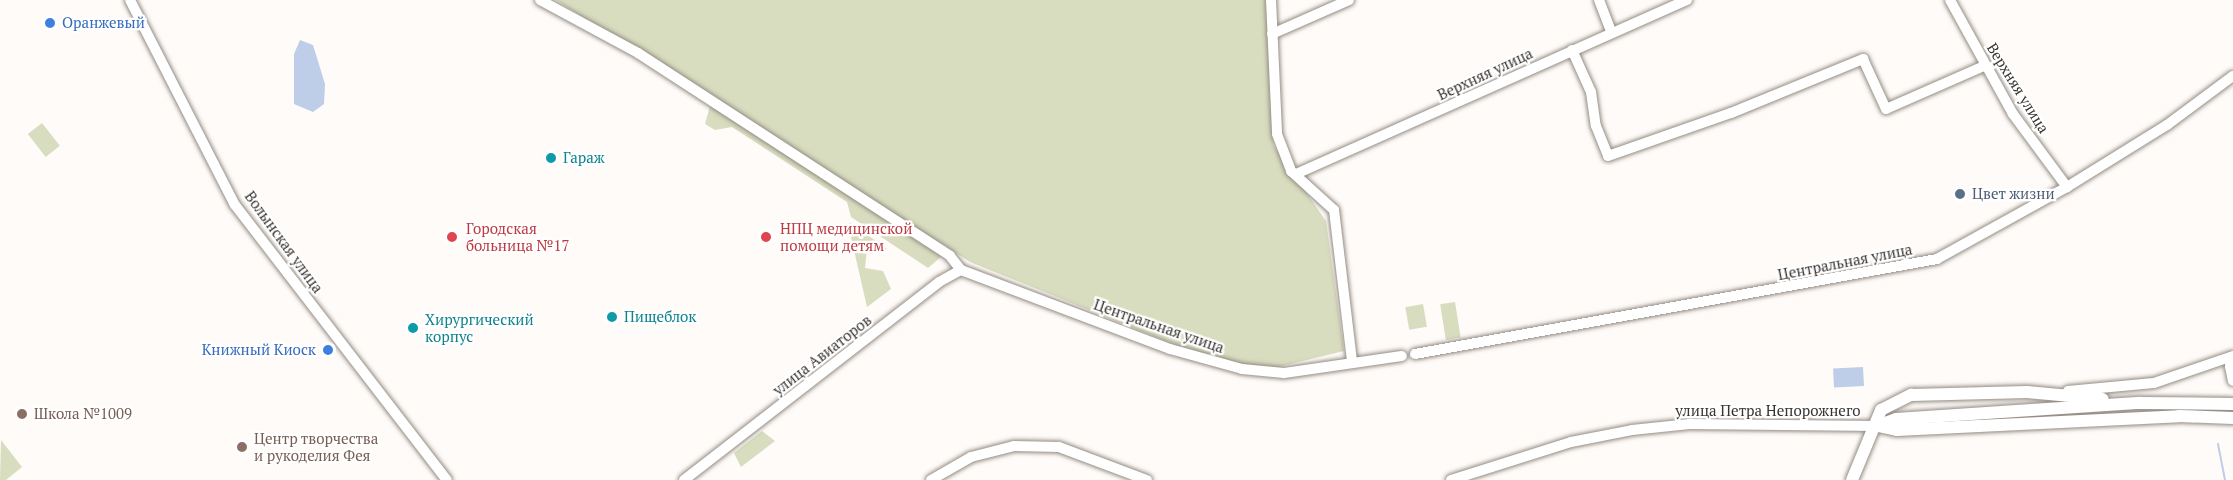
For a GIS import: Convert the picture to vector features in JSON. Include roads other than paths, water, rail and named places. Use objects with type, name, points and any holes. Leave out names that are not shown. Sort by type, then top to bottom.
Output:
[{"type":"main road","points":[[1852,480],[1877,426],[1881,410],[1911,395],[2027,392],[2140,403]]},
{"type":"main road","name":"улица Петра Непорожнего","points":[[1877,426],[1896,419],[2140,403],[2233,404]]},
{"type":"main road","name":"улица Петра Непорожнего","points":[[1877,426],[1897,430],[2179,416],[2233,418]]},
{"type":"street","name":"Волынская улица","points":[[130,0],[236,205],[447,480]]},
{"type":"street","points":[[540,0],[638,53],[950,256],[961,270]]},
{"type":"street","points":[[1271,0],[1277,134],[1296,174],[1334,210],[1352,361]]},
{"type":"street","points":[[1272,34],[1349,0]]},
{"type":"street","points":[[1599,0],[1611,32]]},
{"type":"street","name":"Верхняя улица","points":[[1296,174],[1687,0]]},
{"type":"street","name":"Верхняя улица","points":[[1950,0],[1984,66],[2013,114],[2067,188]]},
{"type":"street","points":[[1572,50],[1592,92],[1596,126],[1608,156],[1731,113],[1863,59],[1886,109],[1984,66]]},
{"type":"street","name":"Центральная улица","points":[[1415,354],[1937,259],[2067,188],[2167,125],[2233,76]]},
{"type":"street","name":"Центральная улица","points":[[961,270],[1170,349],[1242,369],[1284,373],[1352,361],[1402,356]]},
{"type":"street","name":"улица Авиаторов","points":[[684,480],[939,282],[961,270]]},
{"type":"street","points":[[2233,357],[2230,366],[2233,381]]},
{"type":"street","points":[[2027,392],[2143,385],[2233,357]]},
{"type":"street","name":"улица Петра Непорожнего","points":[[1451,480],[1571,442],[1632,430],[1690,424],[1877,426]]},
{"type":"street","points":[[931,480],[971,457],[1014,446],[1059,447],[1147,480]]},
{"type":"water","points":[[300,40],[313,45],[325,84],[324,104],[313,112],[294,104],[294,54]]},
{"type":"water","points":[[1863,367],[1864,386],[1834,388],[1833,369]]},
{"type":"waterway","points":[[2218,444],[2225,480]]},
{"type":"place","name":"Оранжевый","points":[[50,23]]},
{"type":"place","name":"Гараж","points":[[551,158]]},
{"type":"place","name":"Цвет жизни","points":[[1960,194]]},
{"type":"place","name":"Городская больница №17","points":[[452,237]]},
{"type":"place","name":"НПЦ медицинской помощи детям","points":[[766,237]]},
{"type":"place","name":"Пищеблок","points":[[612,317]]},
{"type":"place","name":"Хирургический корпус","points":[[413,328]]},
{"type":"place","name":"Книжный Киоск","points":[[328,350]]},
{"type":"place","name":"Школа №1009","points":[[22,414]]},
{"type":"place","name":"Центр творчества и рукоделия Фея","points":[[242,447]]}]
